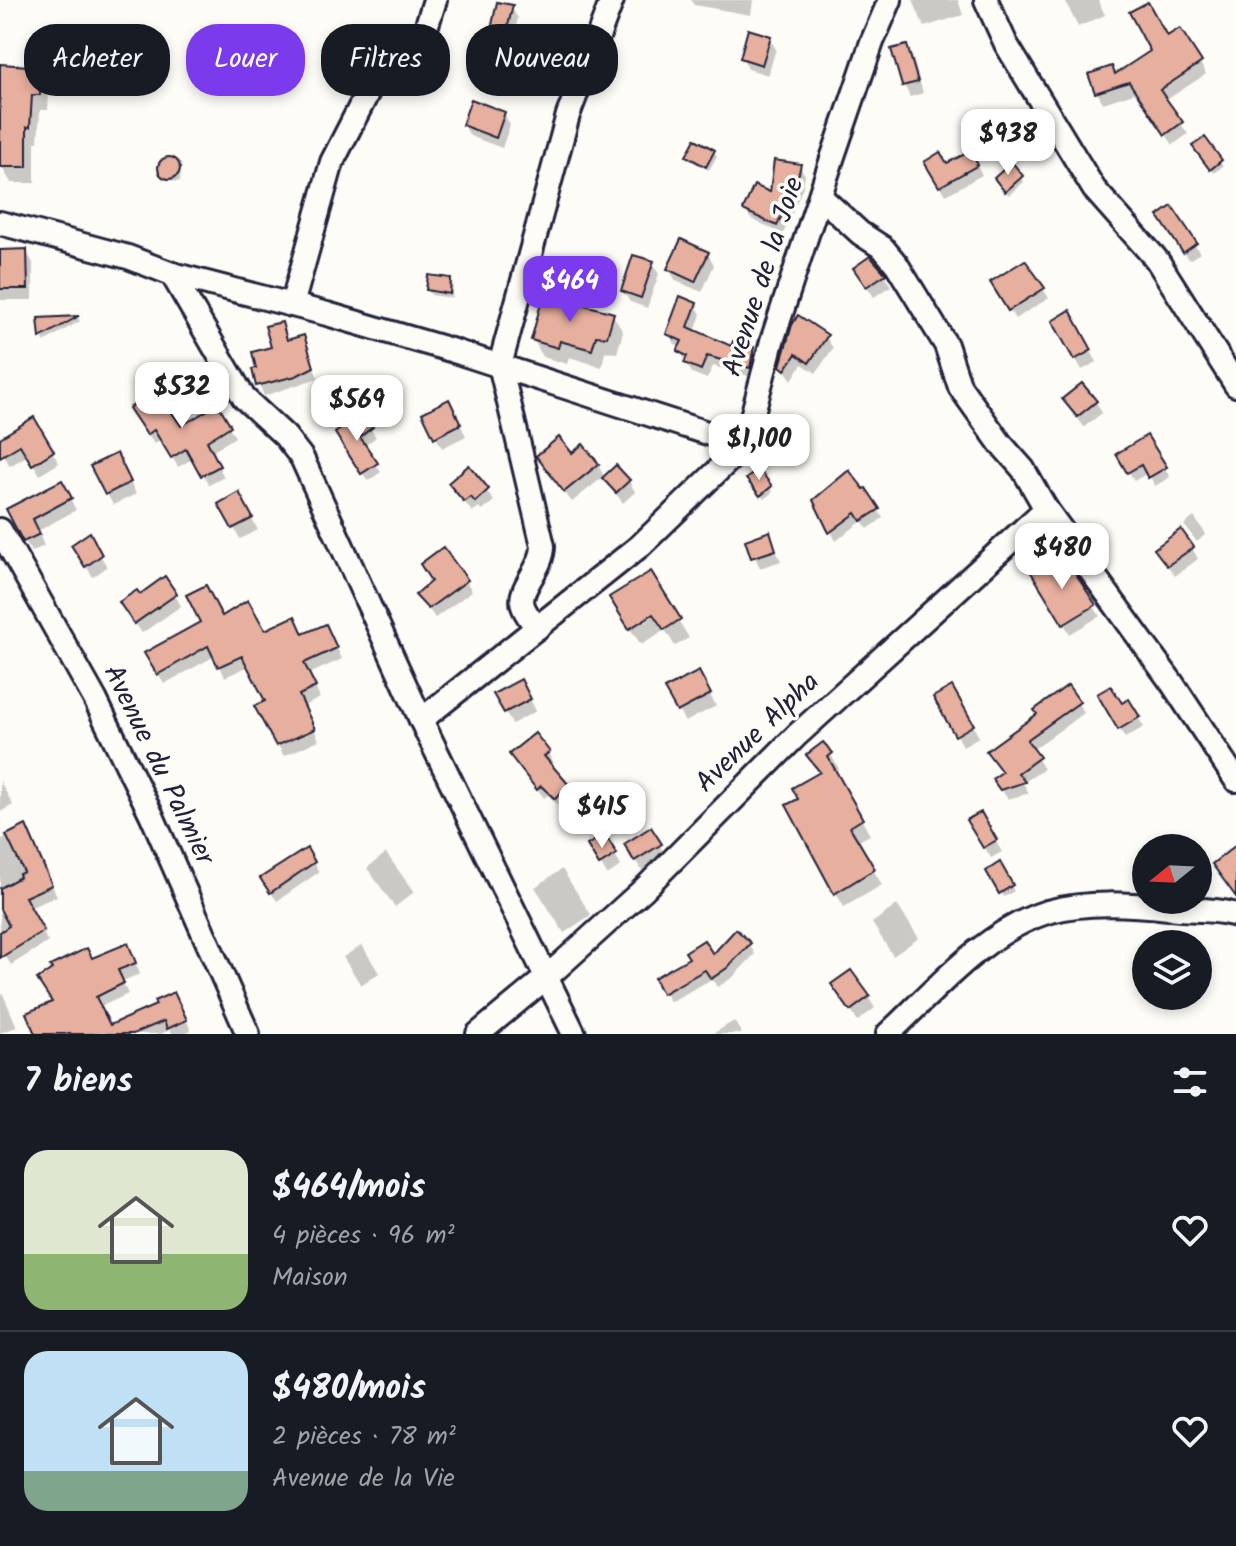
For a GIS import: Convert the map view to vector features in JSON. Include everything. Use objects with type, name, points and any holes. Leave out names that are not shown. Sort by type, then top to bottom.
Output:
[{"type":"street","points":[[292,305],[332,162],[341,142],[374,80],[426,28],[435,0]]},
{"type":"street","points":[[537,628],[522,605],[523,594],[543,558],[543,546],[500,365],[568,115],[612,0]]},
{"type":"street","name":"Avenue de la Joie","points":[[421,720],[641,545],[725,466],[741,444],[749,428],[772,341],[872,42],[890,0]]},
{"type":"street","points":[[986,0],[1006,44],[1094,189],[1157,260],[1236,385]]},
{"type":"street","points":[[821,197],[860,233],[883,248],[897,265],[946,345],[960,387],[1023,469],[1046,509],[1172,683],[1236,780]]},
{"type":"street","points":[[0,223],[500,365],[626,409],[741,444]]},
{"type":"street","points":[[172,274],[244,398],[285,436],[302,458],[421,720],[574,1034]]},
{"type":"street","name":"Avenue Alpha","points":[[478,1034],[644,889],[797,735],[1046,509]]},
{"type":"street","name":"Avenue du Palmier","points":[[0,530],[95,699],[158,830],[248,1034]]},
{"type":"street","points":[[888,1034],[989,943],[1009,929],[1046,913],[1071,907],[1144,906],[1236,915]]},
{"type":"building","points":[[497,2],[513,5],[508,24],[492,24]]},
{"type":"building","points":[[1148,2],[1167,36],[1180,28],[1202,62],[1160,90],[1183,122],[1165,135],[1129,82],[1095,93],[1088,74],[1112,66],[1115,74],[1150,51],[1129,12]]},
{"type":"building","points":[[748,29],[771,36],[762,65],[740,58]]},
{"type":"building","points":[[907,45],[918,82],[902,86],[891,49]]},
{"type":"building","points":[[0,64],[24,66],[24,96],[32,96],[30,127],[27,127],[27,167],[0,167]]},
{"type":"building","points":[[471,99],[505,112],[496,138],[462,125]]},
{"type":"building","points":[[1205,137],[1222,160],[1210,170],[1192,146]]},
{"type":"building","points":[[695,139],[715,150],[706,167],[686,156]]},
{"type":"building","points":[[971,151],[978,165],[939,187],[924,162],[940,152],[947,163]]},
{"type":"building","points":[[165,157],[173,157],[180,168],[173,179],[165,179],[158,172],[158,164]]},
{"type":"building","points":[[774,160],[801,164],[777,226],[743,210],[754,185],[770,192]]},
{"type":"building","points":[[1012,162],[1023,176],[1005,192],[994,178]]},
{"type":"building","points":[[1172,206],[1197,243],[1183,253],[1158,216]]},
{"type":"building","points":[[681,239],[709,252],[695,282],[667,269]]},
{"type":"building","points":[[27,249],[28,289],[0,289],[0,250]]},
{"type":"building","points":[[633,255],[654,261],[641,298],[621,291]]},
{"type":"building","points":[[870,256],[886,274],[866,287],[853,268]]},
{"type":"building","points":[[1025,260],[1045,288],[1008,311],[990,282]]},
{"type":"building","points":[[428,275],[451,278],[450,294],[426,290]]},
{"type":"building","points":[[543,296],[614,313],[607,337],[596,336],[592,350],[560,341],[558,348],[531,340]]},
{"type":"building","points":[[680,296],[697,303],[688,327],[731,346],[733,341],[754,347],[750,368],[707,356],[701,370],[684,363],[687,356],[677,351],[682,341],[666,334]]},
{"type":"building","points":[[1070,310],[1092,350],[1074,360],[1052,321]]},
{"type":"building","points":[[798,315],[828,335],[809,363],[796,354],[785,370],[780,366]]},
{"type":"building","points":[[79,316],[40,338],[38,318]]},
{"type":"building","points":[[282,322],[287,340],[304,335],[314,367],[296,376],[256,386],[252,352],[271,347],[265,326]]},
{"type":"building","points":[[1082,383],[1097,401],[1077,417],[1062,399]]},
{"type":"building","points":[[156,389],[181,426],[218,404],[231,426],[207,441],[220,466],[201,476],[186,449],[171,458],[154,430],[147,435],[129,408]]},
{"type":"building","points":[[449,399],[461,424],[434,438],[422,413]]},
{"type":"building","points":[[363,413],[373,427],[360,437],[378,463],[361,474],[335,433]]},
{"type":"building","points":[[34,417],[54,451],[32,465],[20,445],[0,457],[0,438]]},
{"type":"building","points":[[1147,435],[1167,467],[1148,478],[1141,465],[1127,473],[1116,454]]},
{"type":"building","points":[[559,437],[572,453],[583,444],[599,464],[564,492],[536,456]]},
{"type":"building","points":[[117,453],[131,482],[105,495],[90,466]]},
{"type":"building","points":[[469,465],[489,489],[475,502],[471,497],[464,502],[448,483]]},
{"type":"building","points":[[616,465],[630,480],[616,493],[602,478]]},
{"type":"building","points":[[759,469],[772,486],[760,496],[746,479]]},
{"type":"building","points":[[849,470],[880,509],[861,521],[856,513],[829,533],[813,500]]},
{"type":"building","points":[[62,480],[72,498],[33,519],[40,534],[23,542],[6,509]]},
{"type":"building","points":[[239,492],[253,518],[232,529],[218,504]]},
{"type":"building","points":[[1181,529],[1194,547],[1167,566],[1154,549]]},
{"type":"building","points":[[770,531],[776,550],[751,558],[745,540]]},
{"type":"building","points":[[90,532],[102,555],[85,567],[71,545]]},
{"type":"building","points":[[443,547],[468,580],[428,609],[415,595],[431,581],[420,564]]},
{"type":"building","points":[[1047,557],[1058,573],[1070,566],[1096,605],[1063,625],[1029,569]]},
{"type":"building","points":[[651,571],[681,619],[664,630],[653,614],[629,629],[609,597]]},
{"type":"building","points":[[165,576],[177,594],[134,624],[119,602],[137,590],[140,594]]},
{"type":"building","points":[[206,585],[222,616],[248,600],[265,630],[295,616],[303,634],[326,624],[337,648],[304,663],[316,687],[299,695],[315,729],[276,746],[254,706],[265,701],[242,656],[218,667],[208,646],[157,675],[144,653],[200,622],[186,595]]},
{"type":"building","points":[[699,671],[711,694],[677,712],[664,689]]},
{"type":"building","points":[[521,679],[531,699],[504,713],[493,694]]},
{"type":"building","points":[[1068,685],[1080,702],[1027,740],[1040,757],[1018,773],[1025,782],[1000,790],[992,779],[1002,772],[986,751],[1037,714],[1034,710]]},
{"type":"building","points":[[952,686],[974,725],[955,736],[933,697]]},
{"type":"building","points":[[1111,686],[1122,703],[1129,699],[1140,717],[1118,730],[1097,694]]},
{"type":"building","points":[[535,733],[550,752],[544,756],[569,785],[555,799],[541,786],[537,790],[509,754]]},
{"type":"building","points":[[823,742],[833,753],[828,757],[863,819],[850,827],[875,869],[834,894],[786,805],[798,799],[792,788],[820,772],[806,755]]},
{"type":"building","points":[[981,812],[997,840],[983,848],[966,820]]},
{"type":"building","points":[[26,825],[52,885],[25,897],[44,931],[0,958],[0,932],[9,926],[0,909],[0,888],[24,872],[6,835]]},
{"type":"building","points":[[651,827],[662,844],[634,861],[624,844]]},
{"type":"building","points":[[605,834],[617,854],[599,865],[587,845]]},
{"type":"building","points":[[1236,845],[1236,897],[1212,864]]},
{"type":"building","points":[[307,848],[315,862],[270,893],[260,878]]},
{"type":"building","points":[[1000,862],[1013,885],[999,894],[986,871]]},
{"type":"building","points":[[736,929],[751,943],[727,968],[711,979],[705,970],[662,994],[654,978],[689,958],[685,952],[704,940],[713,954]]},
{"type":"building","points":[[128,943],[136,963],[118,970],[124,983],[96,997],[110,1025],[156,1005],[154,1001],[174,992],[187,1020],[167,1029],[164,1021],[133,1034],[35,1034],[26,1013],[52,1002],[37,979],[52,969],[50,966],[87,948],[92,958]]},
{"type":"building","points":[[851,970],[870,996],[850,1011],[831,984]]}]
